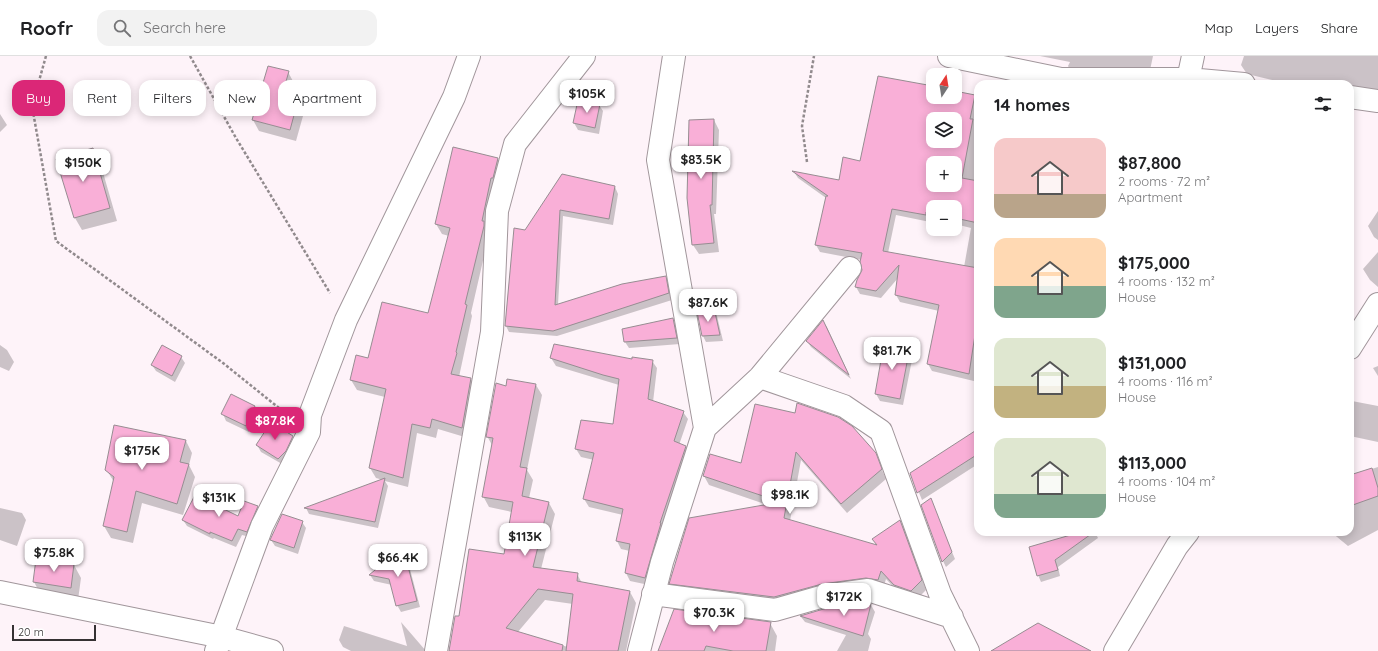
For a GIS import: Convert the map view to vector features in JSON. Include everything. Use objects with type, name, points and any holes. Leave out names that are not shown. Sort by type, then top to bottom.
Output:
[{"type":"street","points":[[219,644],[262,526],[309,432],[310,415],[346,320],[454,97],[469,56]]},
{"type":"street","points":[[436,651],[492,332],[497,211],[515,144],[584,56]]},
{"type":"street","points":[[639,651],[662,562],[704,428],[658,160],[674,56]]},
{"type":"street","points":[[949,56],[1061,79],[1124,80]]},
{"type":"street","points":[[1187,80],[1193,56]]},
{"type":"street","points":[[1354,98],[1378,101]]},
{"type":"street","points":[[704,428],[760,377],[850,268]]},
{"type":"street","points":[[1354,342],[1378,304]]},
{"type":"street","points":[[760,377],[844,406],[881,431],[940,594],[968,651]]},
{"type":"street","points":[[1115,651],[1177,537]]},
{"type":"street","points":[[654,594],[775,610],[824,596],[868,590],[952,618]]},
{"type":"street","points":[[0,592],[219,644],[272,651]]},
{"type":"path","points":[[46,56],[32,106],[56,241],[223,363],[309,432]]},
{"type":"path","points":[[190,56],[236,138],[346,320]]},
{"type":"path","points":[[807,162],[802,126],[814,56]]},
{"type":"building","points":[[268,66],[289,71],[286,80],[278,80],[278,116],[294,116],[290,130],[252,120],[253,116],[270,116],[270,80],[264,80]]},
{"type":"building","points":[[878,76],[926,85],[926,104],[962,104],[962,92],[974,95],[970,119],[973,119],[962,178],[974,180],[974,222],[962,220],[962,200],[926,200],[926,215],[892,209],[883,251],[974,267],[974,341],[969,374],[927,364],[939,305],[895,295],[899,265],[876,291],[855,287],[862,270],[860,262],[862,253],[815,245],[826,196],[828,196],[792,171],[839,180],[843,157],[860,161]]},
{"type":"building","points":[[578,100],[600,104],[595,128],[573,123]]},
{"type":"building","points":[[714,119],[712,205],[710,205],[714,243],[692,245],[687,198],[689,120]]},
{"type":"building","points":[[453,147],[498,158],[493,178],[491,178],[482,221],[484,221],[484,226],[465,304],[467,305],[451,374],[471,378],[462,428],[432,419],[430,428],[412,424],[403,478],[369,468],[386,389],[350,380],[356,355],[368,358],[382,302],[428,313],[450,228],[435,224]]},
{"type":"building","points":[[93,148],[110,208],[74,218],[56,159]]},
{"type":"building","points":[[562,174],[615,186],[609,219],[560,210],[555,305],[622,284],[666,276],[669,293],[553,331],[505,326],[514,228],[525,230]]},
{"type":"building","points":[[714,308],[720,335],[702,336],[697,312]]},
{"type":"building","points":[[673,318],[677,338],[624,342],[622,329]]},
{"type":"building","points":[[823,320],[849,375],[806,341]]},
{"type":"building","points":[[884,343],[910,347],[900,399],[875,394]]},
{"type":"building","points":[[554,344],[632,359],[632,357],[653,360],[648,399],[684,411],[674,441],[686,446],[660,523],[645,578],[625,573],[630,544],[616,541],[623,509],[583,499],[594,453],[575,449],[581,420],[613,424],[619,379],[550,358]]},
{"type":"building","points":[[162,345],[182,356],[172,376],[151,365]]},
{"type":"building","points":[[507,379],[536,384],[520,467],[527,468],[522,496],[549,502],[533,567],[578,573],[577,581],[630,591],[618,651],[566,651],[573,594],[538,589],[506,628],[563,645],[562,651],[449,651],[455,616],[459,616],[469,549],[504,554],[513,502],[482,497],[493,438],[486,437],[496,383],[506,386]]},
{"type":"building","points":[[231,394],[255,406],[246,426],[221,414]]},
{"type":"building","points":[[797,403],[838,417],[852,426],[876,453],[882,469],[841,504],[796,452],[784,518],[877,545],[872,539],[900,520],[922,580],[911,591],[894,585],[881,571],[878,580],[866,578],[822,584],[774,597],[669,584],[689,518],[781,502],[703,476],[710,454],[741,463],[755,404],[795,413]]},
{"type":"building","points":[[271,422],[293,436],[286,451],[278,459],[256,445]]},
{"type":"building","points":[[114,425],[186,440],[180,462],[189,464],[177,504],[136,491],[127,532],[103,526],[114,477],[105,470]]},
{"type":"building","points":[[974,432],[974,457],[917,493],[910,473]]},
{"type":"building","points":[[1372,468],[1378,488],[1378,496],[1354,505],[1354,474]]},
{"type":"building","points":[[385,478],[375,522],[304,508]]},
{"type":"building","points":[[195,495],[238,516],[244,501],[258,506],[247,532],[238,529],[232,541],[210,532],[210,534],[182,520]]},
{"type":"building","points":[[931,498],[952,552],[942,562],[921,505]]},
{"type":"building","points":[[282,514],[303,521],[294,548],[270,540]]},
{"type":"building","points":[[1067,536],[1088,536],[1055,560],[1058,570],[1037,576],[1029,547]]},
{"type":"building","points":[[403,547],[417,601],[396,606],[389,579],[369,575]]},
{"type":"building","points":[[36,559],[74,564],[71,588],[33,582]]},
{"type":"building","points":[[867,603],[871,604],[863,636],[800,616],[827,608]]},
{"type":"building","points":[[674,609],[771,622],[766,651],[733,651],[706,646],[704,651],[658,651]]},
{"type":"building","points":[[1038,623],[1091,651],[991,651]]}]
